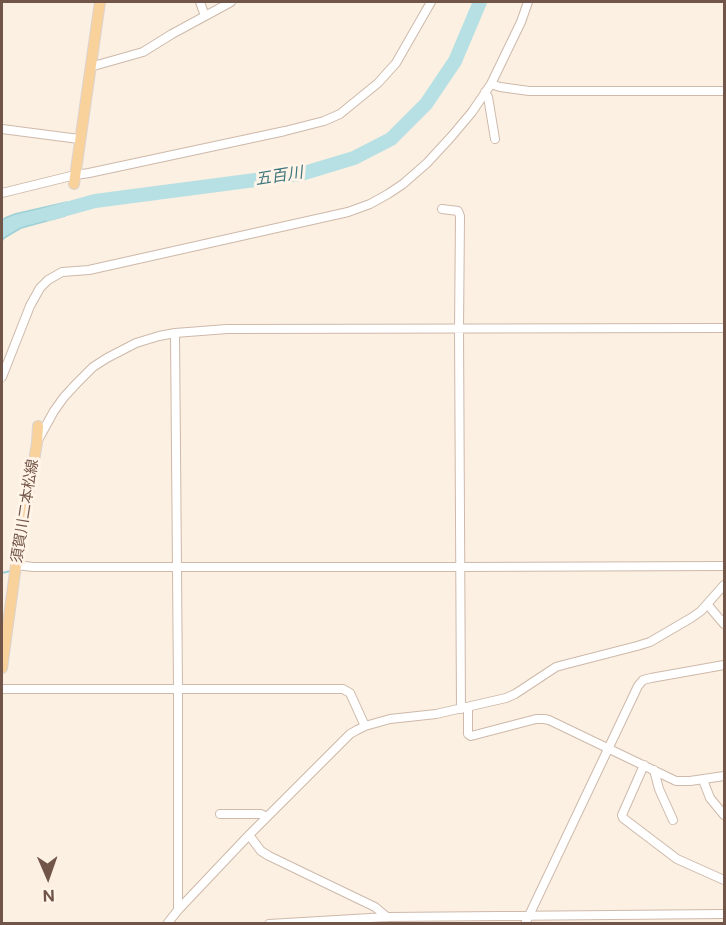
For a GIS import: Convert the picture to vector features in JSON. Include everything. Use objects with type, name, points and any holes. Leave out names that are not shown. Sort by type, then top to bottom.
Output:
[{"type":"main road","points":[[74,179],[100,2]]},
{"type":"main road","name":"須賀川二本松線","points":[[2,668],[38,426]]},
{"type":"street","points":[[200,2],[206,16]]},
{"type":"street","points":[[90,67],[143,52],[231,2]]},
{"type":"street","points":[[2,193],[285,131],[324,121],[340,114],[378,83],[396,63],[431,2]]},
{"type":"street","points":[[2,377],[30,306],[40,288],[53,276],[62,272],[89,270],[326,218],[370,204],[403,184],[451,137],[491,84],[521,22],[528,2]]},
{"type":"street","points":[[491,84],[529,91],[724,91]]},
{"type":"street","points":[[485,92],[488,97],[495,139]]},
{"type":"street","points":[[2,129],[80,139]]},
{"type":"street","points":[[442,209],[458,211],[460,216],[461,567],[465,708],[468,734],[471,736],[536,719],[544,719],[676,781],[690,782],[724,776]]},
{"type":"street","points":[[37,443],[64,397],[93,368],[136,343],[175,333],[227,329],[724,328]]},
{"type":"street","points":[[175,333],[178,910]]},
{"type":"street","points":[[16,565],[33,567],[724,566]]},
{"type":"street","points":[[167,924],[249,835],[350,734],[365,726],[390,719],[436,714],[506,699],[563,664],[650,642],[691,618],[724,585]]},
{"type":"street","points":[[707,604],[724,624]]},
{"type":"street","points":[[527,919],[638,686],[644,680],[651,678],[724,665]]},
{"type":"street","points":[[2,688],[343,688],[350,693],[365,726]]},
{"type":"street","points":[[644,765],[622,815],[623,818],[677,860],[724,880]]},
{"type":"street","points":[[654,770],[659,789],[673,820]]},
{"type":"street","points":[[703,780],[710,798],[724,815]]},
{"type":"street","points":[[220,814],[261,814],[267,817]]},
{"type":"street","points":[[249,835],[261,851],[269,856],[375,907],[387,916]]},
{"type":"street","points":[[269,924],[387,916],[412,920],[724,914]]},
{"type":"water","points":[[67,202],[65,216],[21,228],[2,241],[2,220],[5,218]]},
{"type":"waterway","name":"五百川","points":[[48,214],[95,201],[301,174],[354,158],[391,139],[426,104],[455,61],[480,2]]},
{"type":"waterway","points":[[2,573],[11,571]]}]
